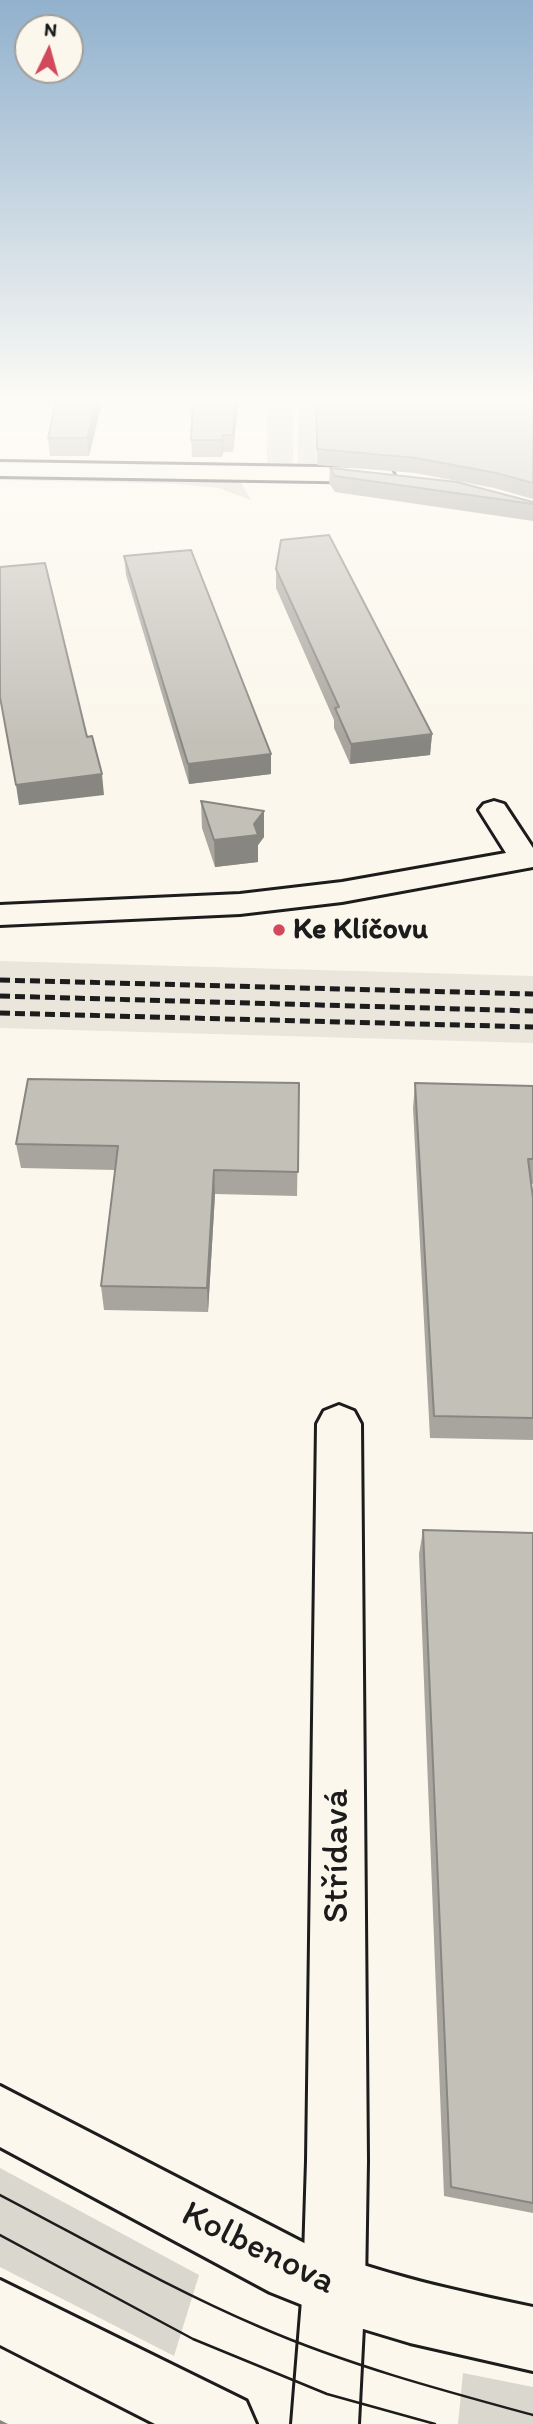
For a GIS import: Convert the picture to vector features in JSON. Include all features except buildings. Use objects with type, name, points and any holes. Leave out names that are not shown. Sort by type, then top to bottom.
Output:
[{"type":"street","points":[[0,915],[240,904],[342,892],[529,858],[494,810]]},
{"type":"street","name":"Střídavá","points":[[325,2424],[334,2288],[339,1424]]},
{"type":"street","name":"Kolbenova","points":[[0,2115],[215,2231],[334,2288],[410,2312],[533,2339]]},
{"type":"street","points":[[0,2311],[223,2424]]},
{"type":"shaded area","points":[[0,961],[533,976],[533,1043],[0,1028]]},
{"type":"shaded area","points":[[0,2168],[199,2275],[174,2356],[0,2267]]},
{"type":"shaded area","points":[[463,2373],[533,2387],[533,2424],[458,2424]]},
{"type":"tram line","points":[[0,2195],[161,2280],[293,2341],[429,2386],[533,2415]]},
{"type":"tram line","points":[[0,2235],[193,2339],[327,2394],[435,2424]]},
{"type":"railway","points":[[0,980],[533,994]]},
{"type":"railway","points":[[0,996],[533,1011]]},
{"type":"railway","points":[[0,1013],[533,1027]]},
{"type":"place","name":"Ke Klíčovu","points":[[279,930]]}]
